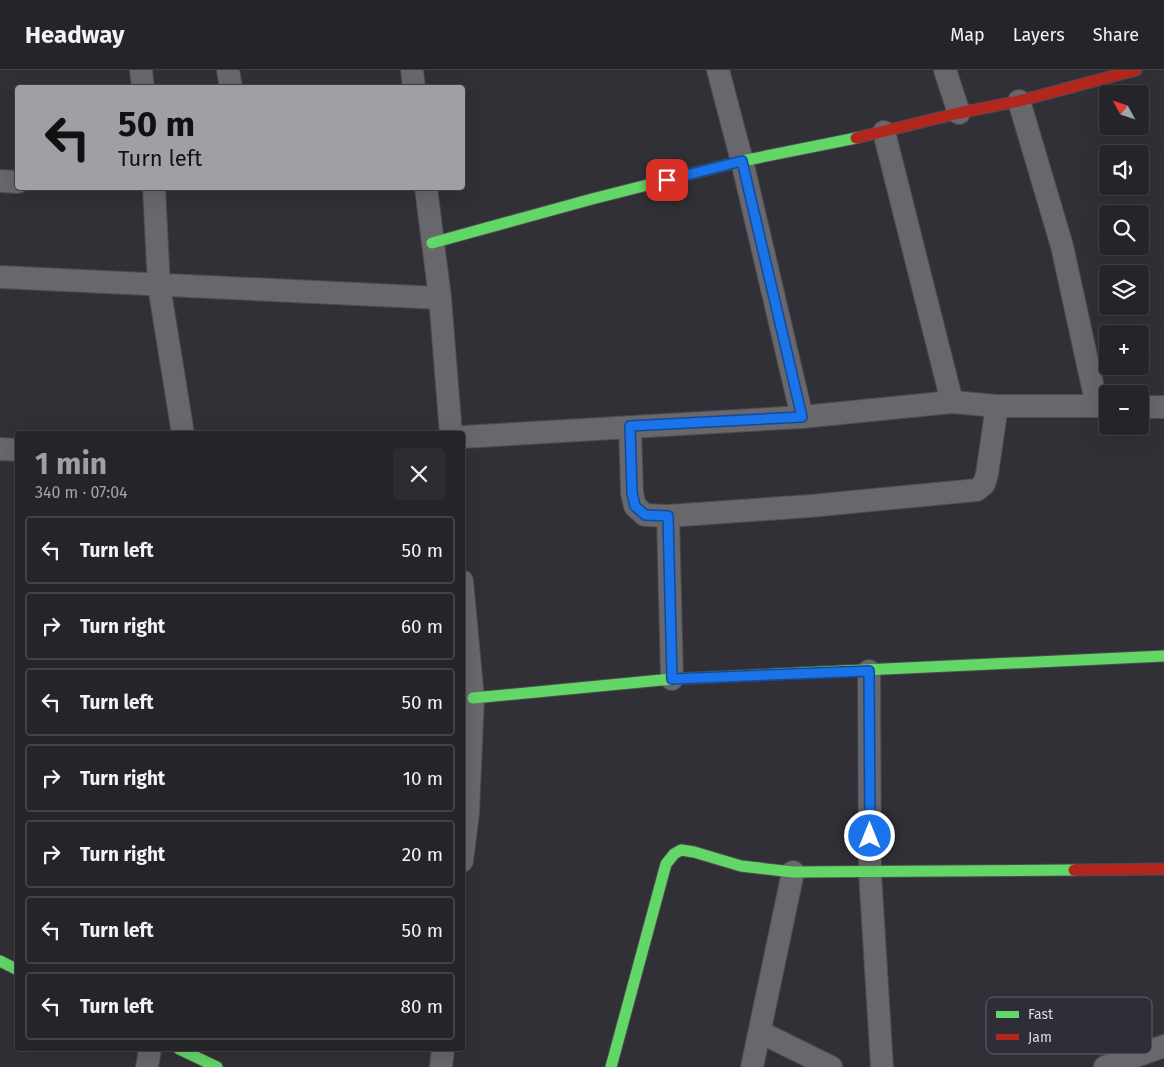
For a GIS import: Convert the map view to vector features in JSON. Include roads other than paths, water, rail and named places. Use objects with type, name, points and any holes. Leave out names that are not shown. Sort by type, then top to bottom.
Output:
[{"type":"street","points":[[142,70],[143,85]]},
{"type":"street","points":[[228,70],[230,85]]},
{"type":"street","points":[[412,70],[414,85]]},
{"type":"street","points":[[718,70],[742,161],[802,417]]},
{"type":"street","points":[[945,70],[958,113]]},
{"type":"street","points":[[432,243],[592,199],[742,161],[884,132],[958,113],[1018,101],[1136,70]]},
{"type":"street","points":[[1018,101],[1062,246],[1099,394]]},
{"type":"street","points":[[884,132],[952,402]]},
{"type":"street","points":[[0,181],[15,182]]},
{"type":"street","points":[[154,190],[159,286],[183,431]]},
{"type":"street","points":[[426,190],[440,298],[451,431]]},
{"type":"street","points":[[0,277],[440,298]]},
{"type":"street","points":[[465,437],[802,417],[952,402],[997,406],[1099,406]]},
{"type":"street","points":[[630,426],[632,493],[635,506],[645,515],[668,516],[810,506],[977,490],[984,484],[987,474],[997,406]]},
{"type":"street","points":[[1149,407],[1164,406]]},
{"type":"street","points":[[0,449],[15,450]]},
{"type":"street","points":[[668,516],[672,679]]},
{"type":"street","points":[[465,613],[473,698],[468,813],[465,837]]},
{"type":"street","points":[[473,698],[672,679],[1164,656]]},
{"type":"street","points":[[869,671],[870,872],[882,1067]]},
{"type":"street","points":[[611,1067],[666,864],[674,854],[681,850],[741,866],[794,872],[1164,868]]},
{"type":"street","points":[[752,1067],[794,872]]},
{"type":"street","points":[[0,962],[15,969]]},
{"type":"street","points":[[760,1032],[832,1067]]},
{"type":"street","points":[[1152,1050],[1164,1046]]},
{"type":"street","points":[[147,1067],[150,1051]]},
{"type":"street","points":[[183,1051],[217,1067]]},
{"type":"street","points":[[441,1067],[443,1051]]},
{"type":"street","points":[[1105,1067],[1142,1054]]}]
